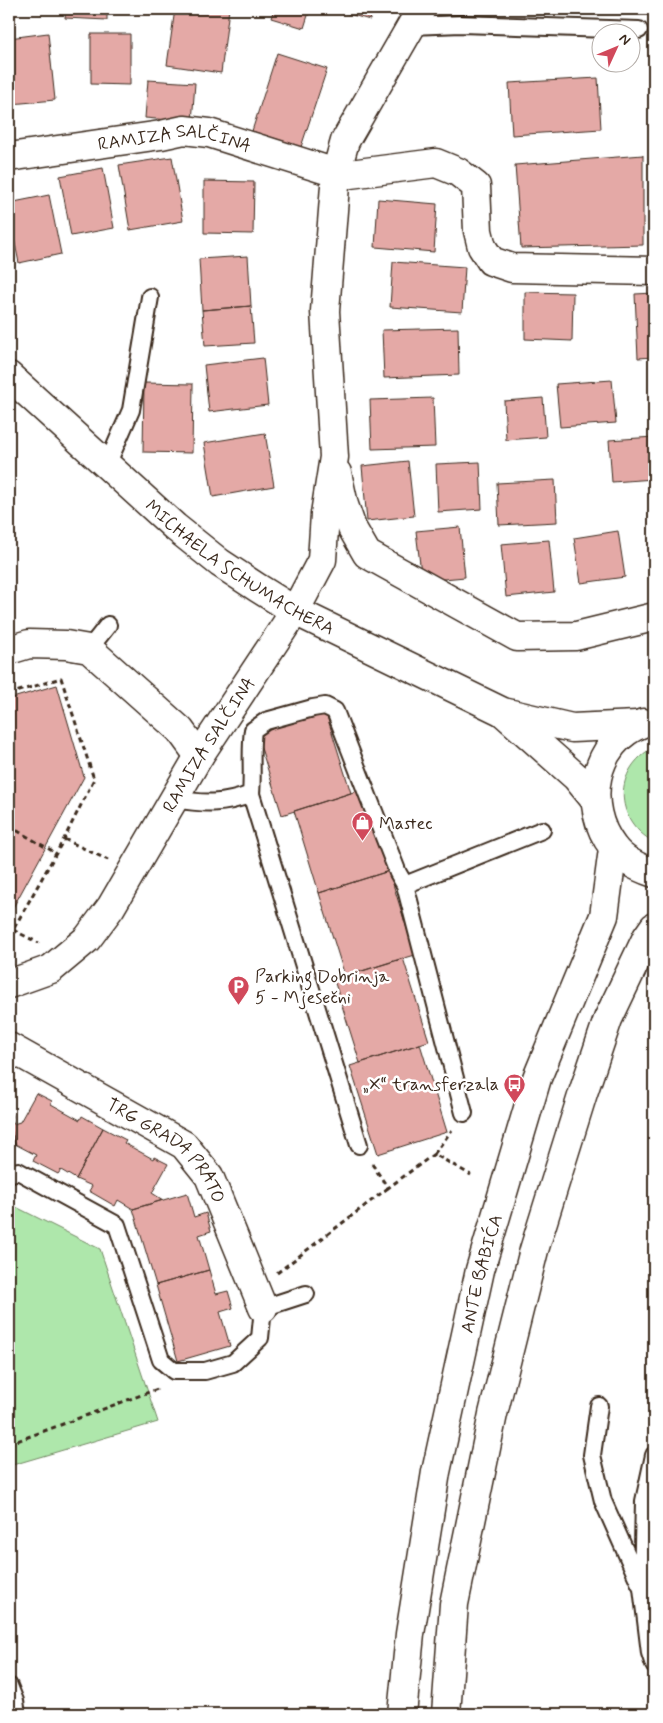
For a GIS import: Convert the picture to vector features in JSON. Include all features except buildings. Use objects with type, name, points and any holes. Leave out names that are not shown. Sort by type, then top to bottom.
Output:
[{"type":"street","name":"RAMIZA SALČINA","points":[[416,18],[345,141],[336,173],[325,312],[334,456],[344,505],[352,528],[367,554],[517,637],[576,636],[654,616]]},
{"type":"street","name":"RAMIZA SALČINA","points":[[9,157],[161,136],[184,130],[210,133],[336,173],[350,174],[436,163],[458,172],[476,186],[478,231],[482,247],[491,261],[512,268],[654,271]]},
{"type":"street","name":"MICHAELA SCHUMACHERA","points":[[9,376],[175,528],[220,563],[295,610],[503,712]]},
{"type":"street","name":"RAMIZA SALČINA","points":[[9,984],[51,969],[87,939],[111,907],[199,756],[295,610],[322,560],[325,514],[334,456]]},
{"type":"street","points":[[9,650],[29,644],[66,645],[89,649],[180,730],[199,756]]},
{"type":"street","points":[[503,712],[572,728],[646,722]]},
{"type":"street","points":[[503,712],[576,777],[594,799]]},
{"type":"street","points":[[646,722],[619,738],[605,756],[596,777],[594,799],[600,826],[613,849],[635,866],[654,873]]},
{"type":"street","name":"ANTE BABIĆA","points":[[402,1714],[410,1634],[436,1472],[480,1270],[537,1078],[604,916],[613,849]]},
{"type":"street","points":[[446,1714],[454,1604],[493,1414],[534,1250],[608,1019],[647,937],[654,927]]},
{"type":"street","name":"TRG GRADA PRATO","points":[[9,1047],[184,1145],[209,1176],[263,1308]]},
{"type":"lane","name":"RAMIZA SALČINA","points":[[416,18],[461,24],[590,28]]},
{"type":"lane","points":[[107,465],[131,410],[150,297]]},
{"type":"lane","points":[[89,649],[108,625]]},
{"type":"lane","points":[[359,1145],[251,794],[253,730],[266,722],[325,706],[335,711],[398,873],[405,885],[464,1113]]},
{"type":"lane","points":[[174,799],[194,803],[220,803],[251,794]]},
{"type":"lane","points":[[405,885],[542,830]]},
{"type":"lane","points":[[9,1174],[18,1171],[117,1225],[161,1360],[174,1371],[205,1372],[233,1363],[260,1338],[263,1308],[306,1294]]},
{"type":"lane","points":[[599,1406],[592,1455],[603,1501],[642,1588]]},
{"type":"lane","points":[[654,1455],[644,1502],[642,1588],[650,1653],[654,1665]]},
{"type":"lane","points":[[9,1686],[15,1701],[17,1714]]},
{"type":"path","points":[[9,694],[61,678],[94,779],[64,839],[9,937]]},
{"type":"path","points":[[9,826],[56,853]]},
{"type":"path","points":[[64,839],[108,860]]},
{"type":"path","points":[[13,930],[46,947]]},
{"type":"path","points":[[276,1274],[434,1154],[464,1113]]},
{"type":"path","points":[[359,1145],[388,1188]]},
{"type":"path","points":[[434,1154],[471,1175]]},
{"type":"path","points":[[9,1444],[161,1388],[174,1371]]},
{"type":"green space","points":[[654,747],[654,842],[641,833],[631,821],[625,808],[623,794],[625,781],[631,768],[641,756]]},
{"type":"green space","points":[[12,1205],[100,1249],[158,1422],[9,1466],[9,1206]]},
{"type":"place","name":"Mastec","points":[[363,842]]},
{"type":"place","name":"Parking Dobrinja 5 - Mjesečni","points":[[239,1005]]},
{"type":"place","name":"„X“ transferzala","points":[[515,1103]]}]
